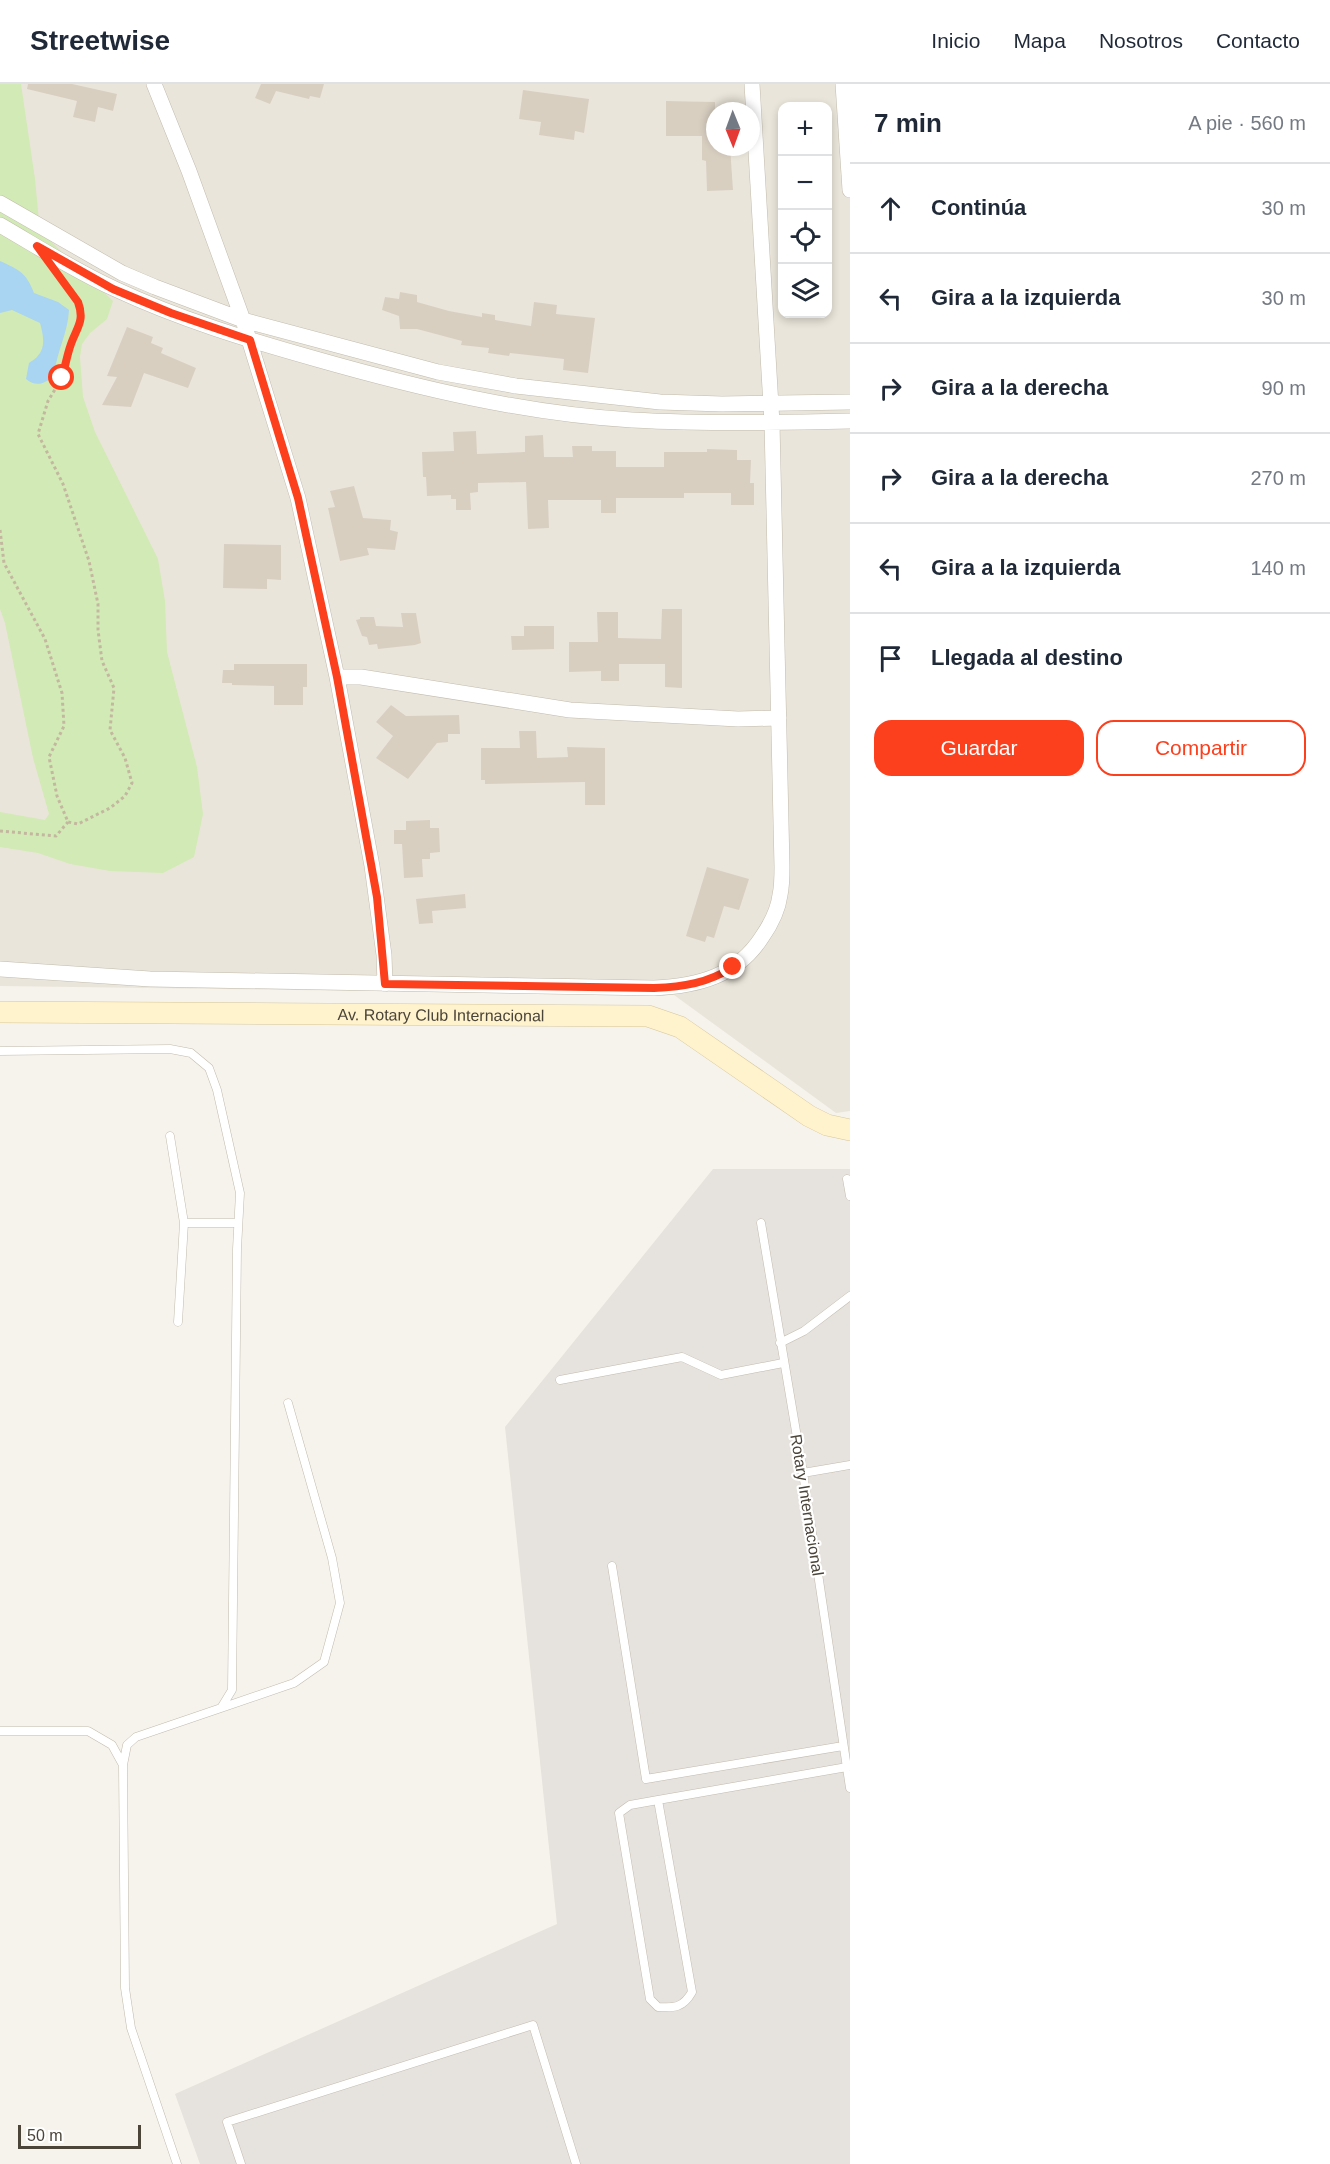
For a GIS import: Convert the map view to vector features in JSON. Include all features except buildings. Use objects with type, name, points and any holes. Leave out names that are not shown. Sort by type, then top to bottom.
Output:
[{"type":"main road","name":"Av. Rotary Club Internacional","points":[[0,1012],[648,1016],[680,1027],[809,1116],[827,1125],[850,1131]]},
{"type":"street","points":[[154,84],[189,171],[250,340],[298,498],[337,677],[374,876],[384,955],[385,984]]},
{"type":"street","points":[[0,969],[104,978],[671,987],[701,982],[720,975],[746,958],[774,919],[780,896],[782,867],[772,423],[752,84]]},
{"type":"street","points":[[843,84],[850,190]]},
{"type":"street","points":[[0,203],[122,273],[155,287],[243,320],[438,372],[516,386],[660,402],[850,402]]},
{"type":"street","points":[[0,225],[113,289],[171,313],[250,340],[366,374],[513,405],[630,420],[772,423],[850,421]]},
{"type":"street","points":[[337,677],[361,677],[570,710],[738,719],[779,718]]},
{"type":"lane","points":[[0,1051],[170,1049],[191,1053],[209,1068],[217,1090],[240,1193],[232,1690],[221,1708]]},
{"type":"lane","points":[[170,1136],[184,1222],[178,1322]]},
{"type":"lane","points":[[847,1179],[850,1196]]},
{"type":"lane","points":[[184,1222],[238,1223]]},
{"type":"lane","name":"Rotary Internacional","points":[[761,1223],[803,1473],[850,1788]]},
{"type":"lane","points":[[780,1343],[804,1331],[850,1296]]},
{"type":"lane","points":[[560,1380],[682,1357],[721,1375],[783,1363]]},
{"type":"lane","points":[[177,2164],[131,2028],[125,1988],[123,1765],[127,1745],[136,1737],[294,1683],[324,1662],[340,1603],[332,1558],[288,1403]]},
{"type":"lane","points":[[803,1473],[850,1465]]},
{"type":"lane","points":[[612,1566],[646,1779],[843,1746]]},
{"type":"lane","points":[[0,1731],[87,1731],[112,1745],[123,1765]]},
{"type":"lane","points":[[658,1800],[692,1992],[686,2002],[666,2007],[657,2007],[650,1999],[619,1813],[630,1805],[658,1800],[847,1767]]},
{"type":"lane","points":[[240,2164],[227,2122],[533,2025],[576,2164]]},
{"type":"path","points":[[55,271],[78,302],[81,310],[81,325],[71,344],[62,378],[48,401],[38,434],[63,484],[89,561],[99,604],[98,630],[102,661],[114,688],[110,730],[124,758],[132,783],[124,796],[110,808],[78,824],[68,822]]},
{"type":"path","points":[[0,530],[4,563],[42,633],[62,693],[64,726],[48,757],[57,796],[68,822]]},
{"type":"path","points":[[0,831],[56,836],[68,822]]},
{"type":"shaded area","points":[[0,84],[850,84],[850,1111],[836,1113],[674,995],[0,986]]},
{"type":"shaded area","points":[[713,1169],[850,1169],[850,2164],[200,2164],[175,2094],[557,1924],[505,1427]]},
{"type":"green space","points":[[0,84],[21,84],[40,231],[113,301],[107,319],[90,333],[82,344],[80,357],[83,397],[95,432],[158,559],[165,601],[167,652],[197,767],[203,814],[194,857],[163,873],[110,871],[70,864],[38,853],[0,847],[0,812],[45,820],[49,814],[33,758],[5,623],[0,609]]},
{"type":"water","points":[[0,261],[21,272],[34,293],[58,302],[69,310],[67,327],[54,376],[44,382],[37,384],[26,379],[29,363],[39,355],[43,346],[40,323],[12,310],[0,313]]},
{"type":"route","points":[[62,378],[71,344],[81,325],[81,310],[74,296],[37,246],[113,289],[171,313],[250,340],[298,498],[337,677],[377,897],[385,984],[679,987],[720,975],[733,967]]}]
